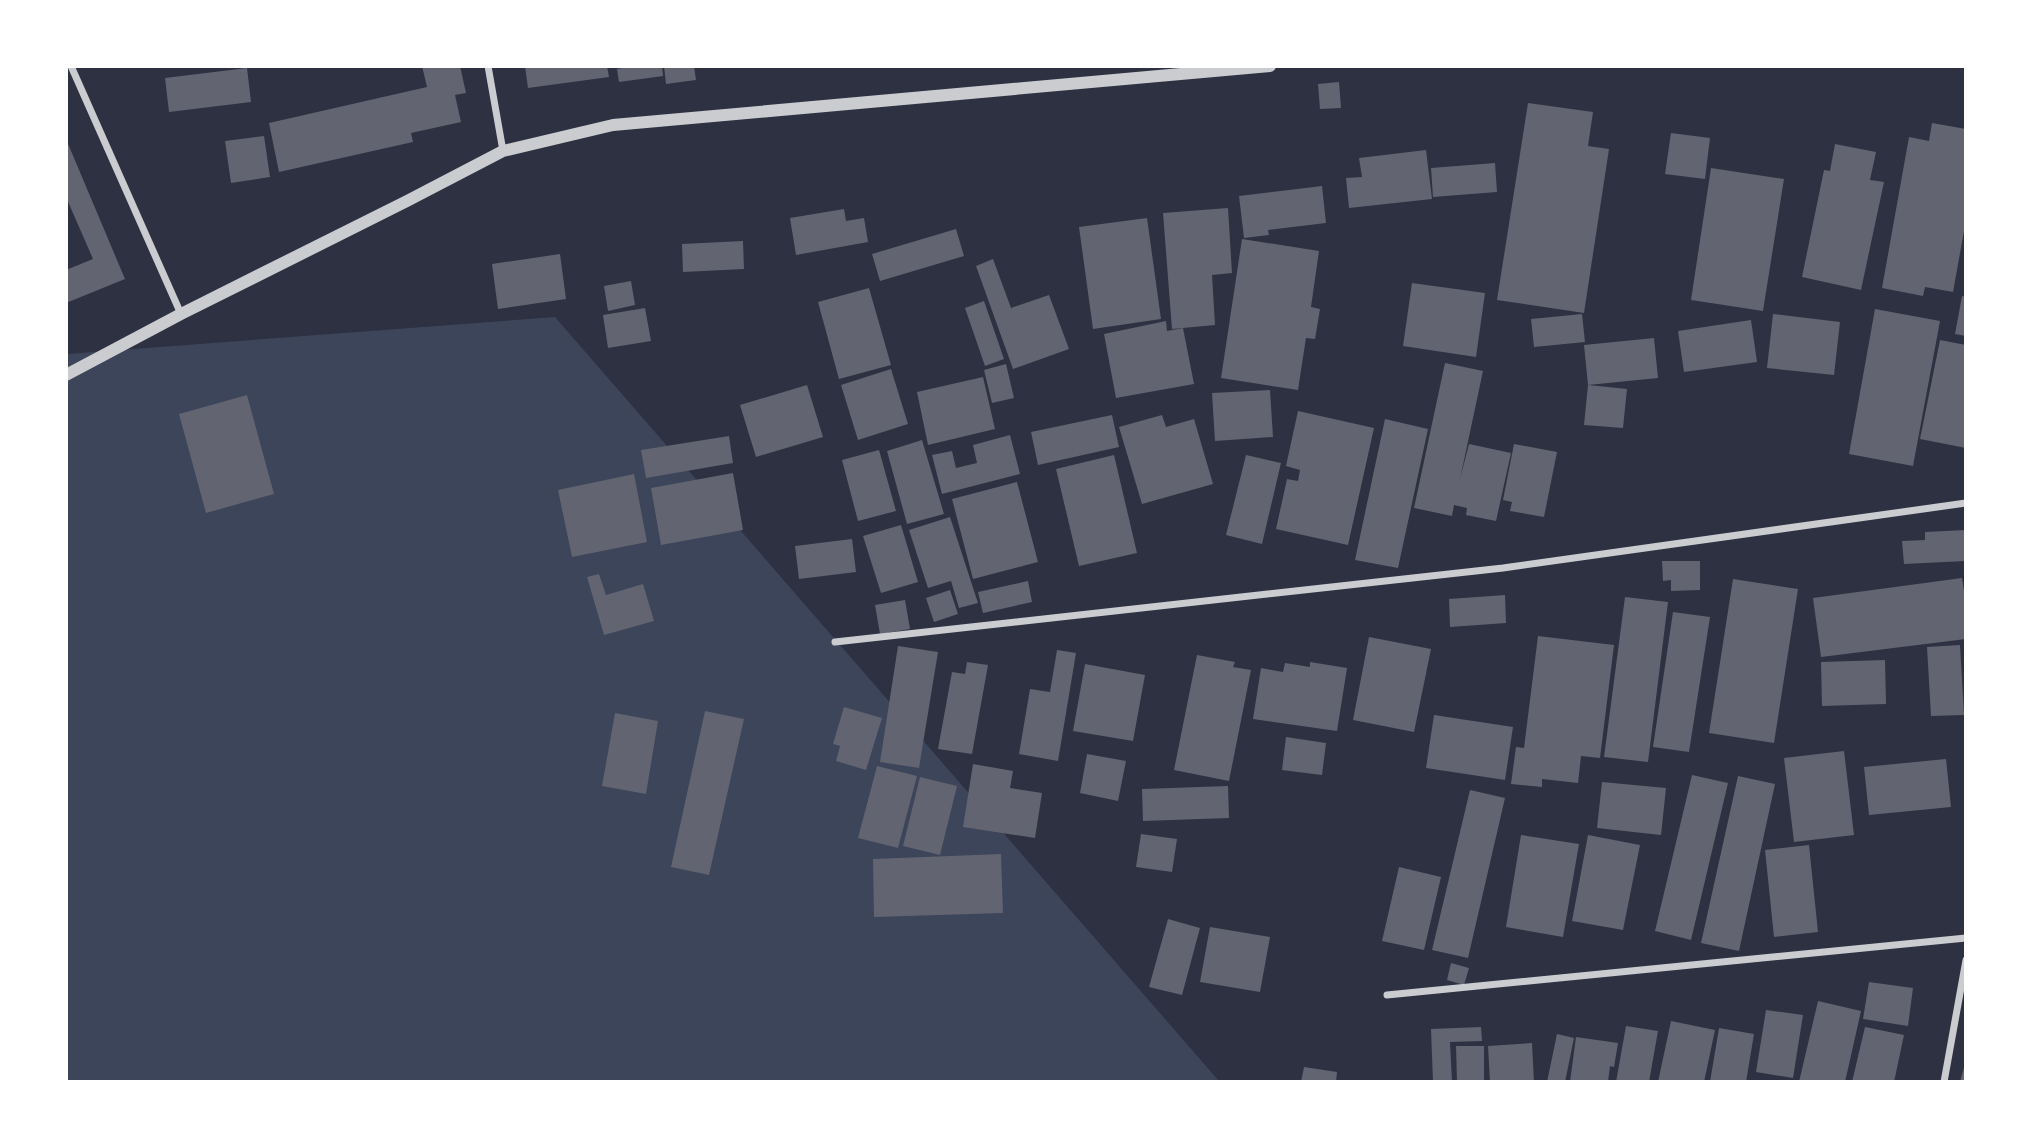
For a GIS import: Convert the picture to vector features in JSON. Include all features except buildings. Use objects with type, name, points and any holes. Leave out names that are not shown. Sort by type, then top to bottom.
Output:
[{"type":"street","points":[[71,66],[181,314]]},
{"type":"street","points":[[488,66],[503,151]]},
{"type":"street","points":[[66,375],[503,151],[613,125],[1270,66]]},
{"type":"street","points":[[835,642],[1503,568],[1965,503]]},
{"type":"street","points":[[1387,995],[1965,938]]},
{"type":"street","points":[[1944,1082],[1965,960]]},
{"type":"shaded area","points":[[555,317],[1219,1081],[67,1082],[67,354]]}]
